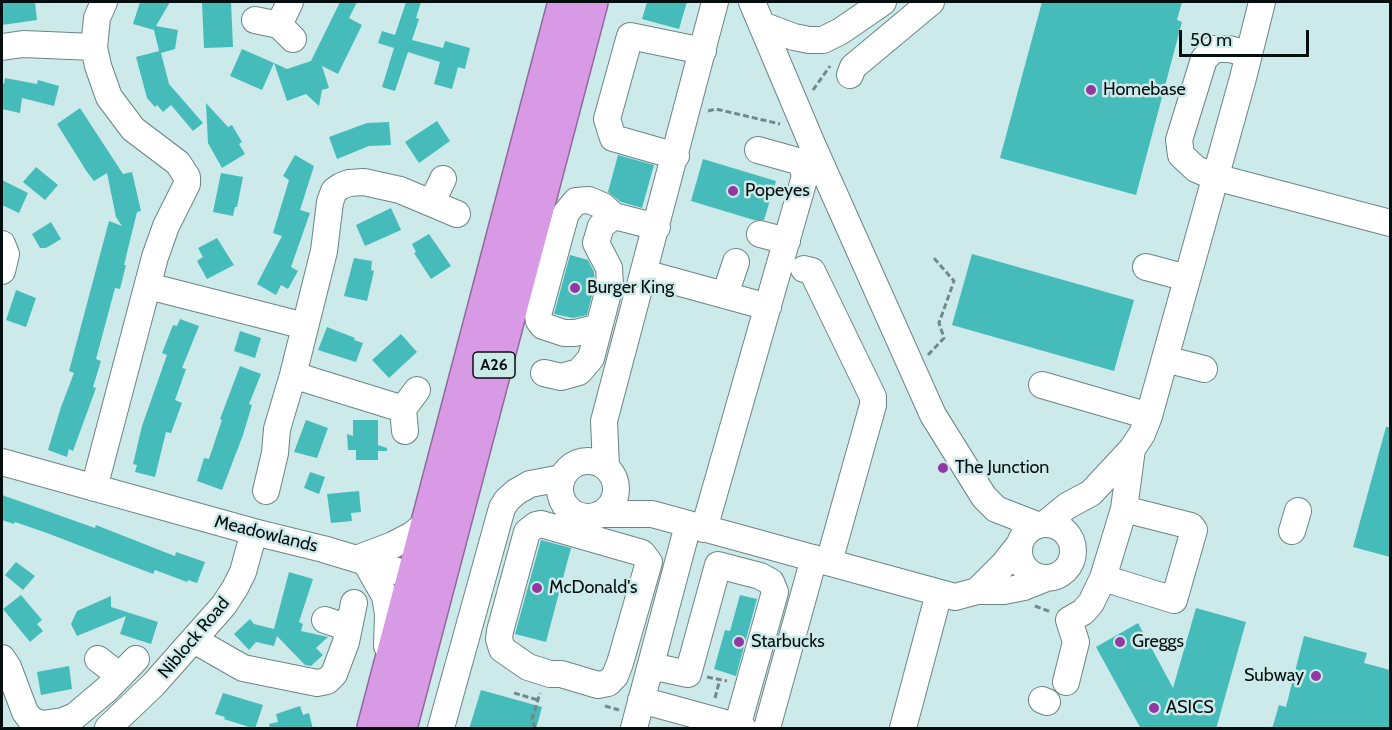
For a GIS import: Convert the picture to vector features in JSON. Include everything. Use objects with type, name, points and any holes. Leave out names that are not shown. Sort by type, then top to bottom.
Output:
[{"type":"highway","name":"A26","points":[[400,729],[425,580],[428,522],[564,2]]},
{"type":"highway","name":"A26","points":[[374,729],[386,676],[425,580],[591,2]]},
{"type":"street","points":[[94,488],[160,241],[187,184],[187,177],[178,163],[133,129],[117,110],[103,84],[94,46],[97,18],[104,2]]},
{"type":"street","points":[[276,28],[290,2]]},
{"type":"street","points":[[715,2],[604,421],[568,471],[560,495],[568,509],[584,517],[600,514],[652,514],[955,597],[977,591],[1004,591],[1061,574],[1068,567],[1072,558],[1091,493]]},
{"type":"street","points":[[752,2],[817,155],[933,415],[984,497],[996,509],[1061,528],[1067,534],[1073,549]]},
{"type":"street","points":[[762,25],[794,37],[823,40],[849,26],[883,2]]},
{"type":"street","points":[[850,75],[853,67],[931,2]]},
{"type":"street","points":[[1044,579],[1027,571],[1021,563],[1018,554],[1022,536],[1029,529],[1091,493],[1132,449],[1142,434],[1149,416],[1262,2]]},
{"type":"street","points":[[676,156],[613,138],[607,119],[630,36],[703,51]]},
{"type":"street","points":[[2,47],[23,44],[94,46]]},
{"type":"street","points":[[1249,54],[1229,48],[1214,49],[1203,59],[1179,140],[1181,155],[1197,169],[1215,177],[1390,224]]},
{"type":"street","points":[[651,666],[688,674],[718,565],[760,576],[771,582],[775,592],[748,687],[740,728],[638,714],[651,666],[646,611],[649,562],[642,553],[541,524],[536,525],[527,532],[499,639],[502,649],[519,658],[528,667],[550,674],[552,680],[598,685],[608,683],[615,676],[646,611],[696,527],[730,407],[768,307],[806,176],[801,162],[758,150]]},
{"type":"street","points":[[432,202],[443,179]]},
{"type":"street","points":[[265,494],[277,429],[324,251],[330,202],[334,191],[349,183],[364,182],[400,190],[457,214]]},
{"type":"street","points":[[599,327],[575,333],[564,333],[543,326],[539,321],[538,315],[566,213],[576,201],[589,200],[603,206],[614,216],[657,227]]},
{"type":"street","points":[[544,373],[561,377],[579,372],[591,358],[610,285],[609,268],[596,243],[601,226],[614,216]]},
{"type":"street","points":[[760,234],[787,241]]},
{"type":"street","points":[[2,244],[6,254],[2,272]]},
{"type":"street","points":[[725,295],[736,262]]},
{"type":"street","points":[[1146,267],[1187,278]]},
{"type":"street","points":[[768,729],[873,405],[873,397],[812,271],[804,269]]},
{"type":"street","points":[[644,273],[768,307]]},
{"type":"street","points":[[148,286],[305,326]]},
{"type":"street","points":[[1165,359],[1204,369]]},
{"type":"street","points":[[293,375],[408,410]]},
{"type":"street","points":[[1042,385],[1149,416]]},
{"type":"street","points":[[600,514],[612,503],[604,421]]},
{"type":"street","points":[[1066,682],[1076,642],[1069,620],[1083,612],[1091,603],[1103,578],[1124,509],[1132,449]]},
{"type":"street","points":[[441,729],[502,508],[507,500],[530,484],[568,471],[583,461],[592,461],[652,514]]},
{"type":"street","name":"Meadowlands","points":[[2,462],[361,560],[425,580]]},
{"type":"street","points":[[1103,578],[1174,600],[1194,530],[1191,526],[1124,509]]},
{"type":"street","points":[[386,676],[388,614],[386,596],[361,560],[412,536],[428,522]]},
{"type":"street","name":"Niblock Road","points":[[108,729],[154,684],[224,605],[236,588],[248,557],[254,532]]},
{"type":"street","points":[[977,591],[1019,545]]},
{"type":"street","points":[[903,729],[939,593]]},
{"type":"street","points":[[194,640],[243,668],[317,683],[327,681],[334,674],[337,624],[354,603]]},
{"type":"street","points":[[2,658],[8,667],[25,712],[31,720],[42,724],[63,721],[75,716],[128,668],[98,659]]},
{"type":"path","points":[[685,119],[716,109],[790,127]]},
{"type":"path","points":[[925,359],[944,338],[939,323],[954,281],[932,256]]},
{"type":"path","points":[[688,674],[748,687]]},
{"type":"path","points":[[535,729],[532,719],[538,700],[552,680]]},
{"type":"path","points":[[514,693],[538,700]]},
{"type":"path","points":[[599,704],[638,714]]},
{"type":"building","points":[[2,2],[35,2],[37,20],[2,25]]},
{"type":"building","points":[[140,2],[170,2],[156,26],[178,30],[175,49],[161,53],[169,84],[203,123],[193,131],[171,105],[163,112],[147,98],[136,57],[159,51],[154,30],[133,24]]},
{"type":"building","points":[[202,2],[231,2],[233,47],[204,48]]},
{"type":"building","points":[[340,2],[357,2],[349,18],[362,25],[338,74],[322,66],[329,88],[322,90],[319,106],[306,94],[287,101],[274,63],[287,69],[311,61]]},
{"type":"building","points":[[406,2],[421,2],[416,18],[419,19],[412,40],[443,48],[445,41],[470,48],[465,69],[458,67],[452,89],[434,84],[440,62],[408,52],[395,91],[382,87],[394,48],[378,43],[382,31],[395,35]]},
{"type":"building","points":[[647,2],[687,2],[679,29],[642,19]]},
{"type":"building","name":"Homebase","points":[[1042,2],[1182,2],[1177,20],[1182,22],[1136,195],[1000,158]]},
{"type":"building","points":[[242,49],[274,63],[262,90],[230,76]]},
{"type":"building","points":[[5,78],[37,84],[38,80],[59,86],[54,106],[22,98],[20,113],[2,109],[2,83],[4,84]]},
{"type":"building","points":[[206,103],[228,127],[232,125],[242,142],[239,144],[245,154],[222,168],[208,143]]},
{"type":"building","points":[[80,108],[123,174],[132,172],[141,211],[137,212],[120,289],[115,288],[96,359],[101,361],[93,387],[96,388],[73,451],[69,449],[67,457],[48,450],[74,373],[69,371],[109,221],[122,226],[116,217],[107,173],[94,181],[57,124]]},
{"type":"building","points":[[437,121],[450,141],[419,163],[405,142]]},
{"type":"building","points":[[389,122],[391,145],[369,146],[337,159],[329,137],[367,123]]},
{"type":"building","points":[[295,155],[314,166],[300,210],[310,213],[291,267],[298,271],[288,289],[281,285],[276,295],[257,284],[282,236],[273,233],[289,180],[283,176]]},
{"type":"building","points":[[618,155],[654,165],[642,208],[621,202],[608,192]]},
{"type":"building","name":"Popeyes","points":[[703,159],[776,181],[764,220],[754,220],[691,201]]},
{"type":"building","points":[[36,167],[58,185],[45,200],[23,182]]},
{"type":"building","points":[[221,173],[243,177],[233,216],[213,212]]},
{"type":"building","points":[[2,180],[28,193],[19,213],[2,205]]},
{"type":"building","points":[[391,208],[401,230],[365,246],[356,225]]},
{"type":"building","points":[[51,222],[61,239],[46,248],[40,248],[32,234]]},
{"type":"building","points":[[429,234],[451,266],[431,279],[414,253],[416,252],[412,244]]},
{"type":"building","points":[[217,238],[234,265],[207,279],[197,261],[203,257],[198,248]]},
{"type":"building","points":[[972,254],[1134,300],[1114,371],[952,325]]},
{"type":"building","name":"Burger King","points":[[570,255],[588,260],[594,272],[595,284],[587,315],[573,318],[554,314]]},
{"type":"building","points":[[354,258],[372,261],[371,270],[374,271],[367,301],[344,296]]},
{"type":"building","points":[[16,290],[36,298],[26,327],[6,320]]},
{"type":"building","points":[[180,319],[199,326],[182,368],[186,369],[175,400],[182,403],[171,433],[166,432],[155,477],[135,472],[137,465],[133,464],[142,426],[167,355],[162,353],[173,325],[177,326]]},
{"type":"building","points":[[327,327],[363,343],[356,362],[318,350]]},
{"type":"building","points":[[240,331],[261,338],[255,358],[234,351]]},
{"type":"building","points":[[401,334],[417,352],[389,378],[372,360]]},
{"type":"building","points":[[240,366],[261,374],[249,404],[252,405],[243,435],[222,490],[197,481],[204,458],[209,459],[222,420],[220,419]]},
{"type":"building","points":[[306,420],[328,428],[317,458],[294,452]]},
{"type":"building","points":[[353,420],[378,420],[378,445],[387,448],[387,451],[378,451],[378,460],[356,460],[356,450],[348,450],[347,434],[353,436]]},
{"type":"building","points":[[1386,427],[1390,427],[1390,557],[1353,547]]},
{"type":"building","points":[[310,472],[325,477],[319,494],[304,488]]},
{"type":"building","points":[[359,491],[361,512],[351,513],[352,521],[331,523],[327,494]]},
{"type":"building","points":[[2,495],[95,528],[96,525],[175,556],[176,552],[205,562],[197,583],[188,580],[187,582],[155,570],[153,574],[47,533],[2,520]]},
{"type":"building","name":"McDonald's","points":[[541,540],[571,548],[546,642],[515,634]]},
{"type":"building","points":[[16,562],[35,576],[23,590],[5,575]]},
{"type":"building","points":[[289,572],[313,579],[299,622],[303,624],[301,631],[328,637],[316,648],[323,655],[311,666],[305,665],[277,636],[274,646],[256,642],[249,650],[234,634],[250,619],[254,624],[274,629]]},
{"type":"building","points":[[21,595],[42,620],[37,624],[43,631],[30,642],[3,609]]},
{"type":"building","name":"Starbucks","points":[[740,595],[757,599],[736,676],[714,669],[725,630],[730,631]]},
{"type":"building","points":[[111,596],[111,607],[158,622],[151,644],[120,634],[126,616],[77,636],[71,624],[77,611]]},
{"type":"building","points":[[1196,608],[1246,622],[1216,729],[1141,729],[1096,647],[1138,623],[1173,688]]},
{"type":"building","points":[[1304,636],[1367,653],[1364,663],[1390,670],[1390,729],[1272,729],[1279,705],[1286,707]]},
{"type":"building","points":[[69,666],[72,689],[41,695],[37,672]]},
{"type":"building","points":[[481,690],[542,707],[536,729],[469,729]]},
{"type":"building","points":[[223,693],[263,705],[255,729],[215,714]]},
{"type":"building","points":[[300,706],[303,715],[309,713],[313,729],[270,729],[269,724],[278,722],[276,714]]},
{"type":"place","name":"Homebase","points":[[1091,90]]},
{"type":"place","name":"Popeyes","points":[[733,191]]},
{"type":"place","name":"Burger King","points":[[575,288]]},
{"type":"place","name":"The Junction","points":[[943,468]]},
{"type":"place","name":"McDonald's","points":[[537,588]]},
{"type":"place","name":"Starbucks","points":[[739,642]]},
{"type":"place","name":"Greggs","points":[[1120,642]]},
{"type":"place","name":"Subway","points":[[1316,676]]},
{"type":"place","name":"ASICS","points":[[1154,708]]}]
